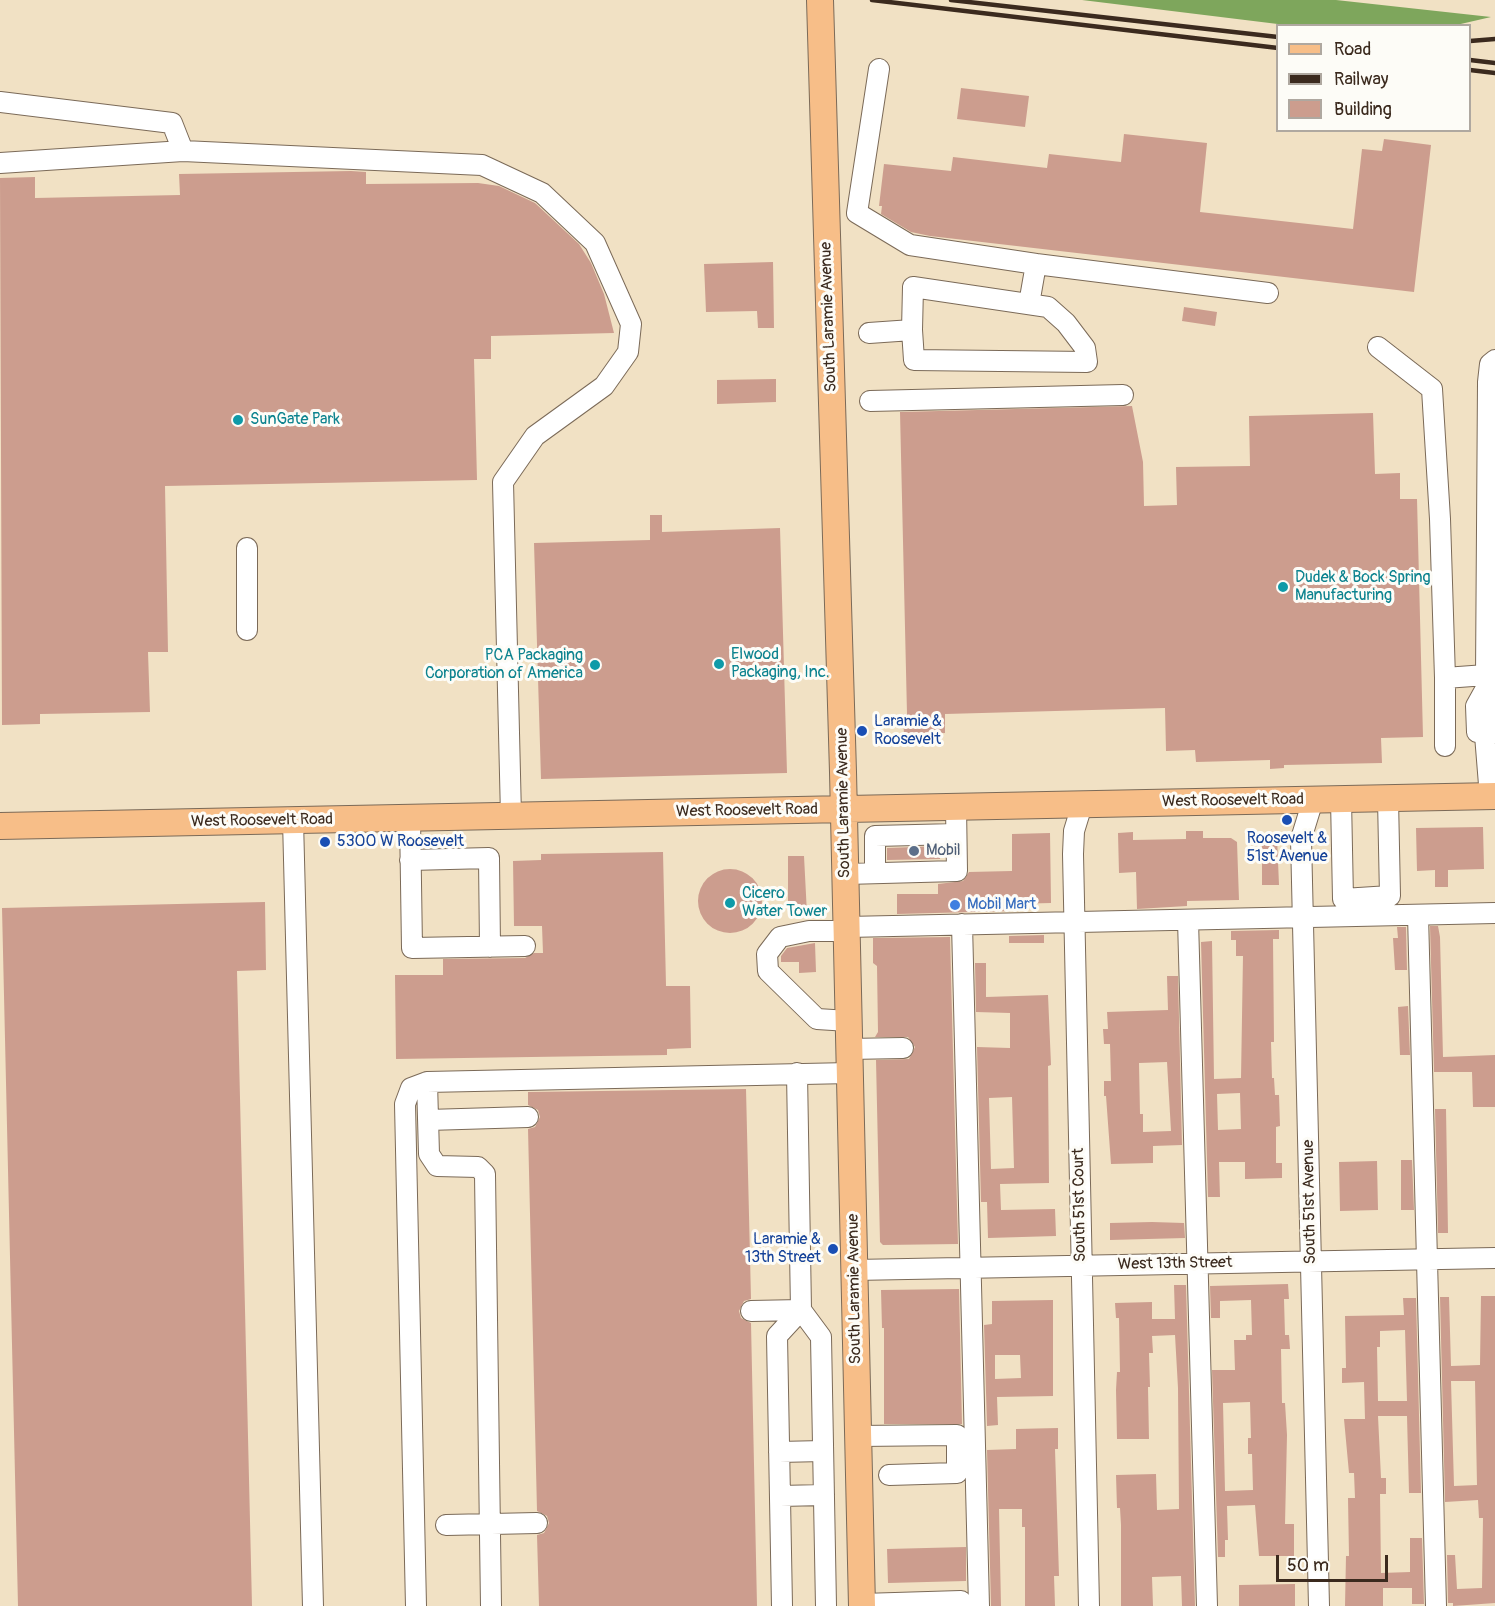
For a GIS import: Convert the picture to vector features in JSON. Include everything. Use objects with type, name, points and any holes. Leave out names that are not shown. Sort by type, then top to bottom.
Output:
[{"type":"main road","name":"South Laramie Avenue","points":[[820,0],[846,874],[862,1605]]},
{"type":"main road","name":"West Roosevelt Road","points":[[0,826],[1492,796]]},
{"type":"street","points":[[879,69],[857,213],[909,245],[1036,264],[1268,293]]},
{"type":"street","points":[[0,102],[172,123],[183,151]]},
{"type":"street","points":[[0,163],[183,151],[482,165],[542,193],[595,243],[630,324],[627,352],[604,386],[535,436],[503,482],[511,816]]},
{"type":"street","points":[[1029,304],[1036,264]]},
{"type":"street","points":[[913,287],[1048,307],[1066,323],[1084,348],[1087,362],[914,360],[912,330],[913,287]]},
{"type":"street","points":[[869,333],[912,330]]},
{"type":"street","points":[[1378,346],[1432,389],[1440,519],[1445,746]]},
{"type":"street","points":[[1492,796],[1485,735],[1477,732],[1476,706],[1489,683],[1488,382],[1490,364],[1495,360]]},
{"type":"street","points":[[870,401],[1123,395]]},
{"type":"street","points":[[247,548],[247,630]]},
{"type":"street","points":[[1445,678],[1489,683]]},
{"type":"street","points":[[1341,799],[1343,898],[1390,896],[1388,799]]},
{"type":"street","name":"South 51st Avenue","points":[[1313,800],[1302,831],[1319,1606]]},
{"type":"street","name":"South 51st Court","points":[[1082,805],[1074,831],[1074,922],[1089,1606]]},
{"type":"street","points":[[846,874],[957,872],[956,807]]},
{"type":"street","points":[[410,818],[412,948],[525,946]]},
{"type":"street","points":[[293,820],[313,1606]]},
{"type":"street","points":[[875,873],[875,836],[956,834]]},
{"type":"street","points":[[410,860],[489,858],[490,947]]},
{"type":"street","points":[[849,1021],[817,1019],[806,1011],[796,995],[768,971],[768,954],[780,937],[809,931],[962,924],[1495,914]]},
{"type":"street","points":[[1418,915],[1436,1606]]},
{"type":"street","points":[[1188,920],[1207,1606]]},
{"type":"street","points":[[862,1605],[970,1604],[971,1268],[962,924]]},
{"type":"street","points":[[416,1606],[405,1104],[411,1088],[427,1082],[797,1073],[903,1048]]},
{"type":"street","points":[[797,1073],[801,1310],[820,1337],[826,1606]]},
{"type":"street","points":[[427,1082],[429,1154],[437,1166],[478,1167],[484,1174],[491,1606]]},
{"type":"street","points":[[428,1120],[528,1117]]},
{"type":"street","name":"West 13th Street","points":[[854,1270],[1495,1258]]},
{"type":"street","points":[[751,1311],[801,1310]]},
{"type":"street","points":[[782,1606],[777,1336],[801,1310]]},
{"type":"street","points":[[858,1437],[957,1435],[957,1473],[889,1475]]},
{"type":"street","points":[[779,1452],[823,1451]]},
{"type":"street","points":[[780,1496],[824,1495]]},
{"type":"street","points":[[446,1525],[537,1523]]},
{"type":"green space","points":[[1082,0],[1336,0],[1491,17],[1461,24],[1278,24]]},
{"type":"building","points":[[961,88],[1029,96],[1025,127],[957,119]]},
{"type":"building","points":[[1124,134],[1207,143],[1200,212],[1353,229],[1362,149],[1382,151],[1384,139],[1431,145],[1414,292],[930,236],[911,232],[881,214],[882,206],[879,206],[884,164],[951,171],[953,157],[1047,168],[1049,154],[1121,162]]},
{"type":"building","name":"SunGate Park","points":[[366,172],[366,184],[478,183],[499,186],[535,203],[579,244],[591,263],[604,294],[614,333],[491,336],[491,359],[474,359],[477,480],[165,486],[168,652],[148,652],[150,712],[40,714],[40,724],[2,725],[0,178],[35,177],[35,198],[180,195],[179,174]]},
{"type":"building","points":[[773,262],[774,328],[758,328],[757,311],[706,312],[704,264]]},
{"type":"building","points":[[1184,307],[1217,312],[1215,326],[1182,321]]},
{"type":"building","points":[[776,379],[776,402],[717,404],[717,380]]},
{"type":"building","points":[[1132,406],[1143,462],[1144,506],[1177,505],[1176,467],[1250,466],[1249,416],[1373,413],[1375,474],[1400,473],[1400,499],[1417,499],[1423,737],[1381,738],[1382,763],[1284,765],[1284,768],[1270,769],[1270,760],[1196,762],[1195,750],[1166,751],[1165,708],[945,714],[945,733],[904,735],[903,714],[907,714],[900,412]]},
{"type":"building","points":[[650,515],[662,515],[662,532],[780,528],[787,773],[541,779],[534,543],[650,540]]},
{"type":"building","points":[[1483,827],[1484,869],[1448,870],[1448,887],[1435,887],[1435,870],[1417,871],[1416,828]]},
{"type":"building","points":[[1186,831],[1203,831],[1203,838],[1231,838],[1237,842],[1239,900],[1187,901],[1187,906],[1137,909],[1136,872],[1119,873],[1118,833],[1133,832],[1133,840],[1186,839]]},
{"type":"building","points":[[1050,833],[1051,903],[1012,904],[1012,911],[897,914],[897,894],[938,894],[938,884],[963,881],[969,872],[1012,871],[1012,834]]},
{"type":"building","points":[[1262,837],[1277,837],[1279,885],[1262,885]]},
{"type":"building","name":"Mobil","points":[[941,846],[940,859],[887,860],[887,848]]},
{"type":"building","points":[[663,852],[666,986],[690,986],[691,1048],[667,1049],[667,1055],[396,1059],[395,975],[443,975],[443,959],[525,958],[534,953],[543,953],[542,926],[514,926],[513,861],[541,860],[541,854]]},
{"type":"building","points":[[788,856],[804,856],[807,914],[788,915]]},
{"type":"building","name":"Cicero Water Tower","points":[[724,869],[736,869],[753,878],[760,889],[762,901],[760,913],[753,924],[736,933],[724,933],[712,928],[703,919],[698,907],[698,895],[703,883],[712,874]]},
{"type":"building","points":[[265,902],[266,970],[237,971],[252,1606],[18,1606],[2,908]]},
{"type":"building","points":[[1430,926],[1438,926],[1440,937],[1443,1057],[1495,1055],[1495,1107],[1473,1107],[1472,1072],[1434,1072]]},
{"type":"building","points":[[1397,927],[1406,927],[1407,970],[1395,970],[1393,938],[1398,938]]},
{"type":"building","points":[[1279,930],[1279,939],[1273,939],[1274,1042],[1271,1042],[1272,1078],[1274,1078],[1275,1095],[1279,1095],[1280,1126],[1276,1127],[1276,1163],[1282,1163],[1282,1178],[1245,1179],[1245,1162],[1219,1162],[1220,1197],[1208,1197],[1201,942],[1212,941],[1214,1079],[1241,1078],[1243,956],[1236,956],[1236,940],[1231,940],[1231,931]],"holes":[[[1240,1093],[1241,1129],[1218,1130],[1217,1094]]]},
{"type":"building","points":[[1044,935],[1044,943],[1009,943],[1009,936]]},
{"type":"building","points":[[950,937],[958,1244],[883,1245],[880,1242],[876,1060],[909,1059],[915,1047],[908,1037],[875,1037],[878,1032],[877,966],[873,963],[873,938]]},
{"type":"building","points":[[815,943],[816,972],[799,973],[799,962],[781,962],[781,956],[787,948]]},
{"type":"building","points":[[975,963],[986,963],[986,997],[1048,995],[1051,1065],[1048,1066],[1049,1183],[1000,1184],[1001,1210],[1055,1209],[1056,1236],[988,1238],[987,1202],[981,1202],[977,1047],[1010,1048],[1010,1013],[976,1012]],"holes":[[[1012,1097],[1014,1168],[991,1169],[989,1098]]]},
{"type":"building","points":[[1167,976],[1178,976],[1182,1145],[1153,1146],[1153,1163],[1111,1164],[1106,1096],[1104,1096],[1104,1081],[1111,1081],[1110,1044],[1104,1044],[1103,1029],[1108,1029],[1107,1012],[1168,1010]],"holes":[[[1167,1062],[1171,1131],[1143,1132],[1143,1114],[1140,1114],[1139,1063]]]},
{"type":"building","points":[[1408,1006],[1410,1055],[1400,1055],[1398,1007]]},
{"type":"building","points":[[746,1089],[751,1299],[744,1301],[739,1311],[741,1318],[751,1323],[757,1606],[539,1606],[537,1535],[544,1533],[549,1523],[547,1516],[537,1511],[528,1129],[535,1127],[540,1117],[538,1110],[528,1105],[528,1092]]},
{"type":"building","points":[[1435,1109],[1446,1109],[1448,1233],[1438,1233]]},
{"type":"building","points":[[1401,1160],[1412,1160],[1414,1210],[1401,1210]]},
{"type":"building","points":[[1377,1161],[1378,1210],[1340,1211],[1339,1162]]},
{"type":"building","points":[[1110,1223],[1184,1223],[1185,1238],[1110,1240]]},
{"type":"building","points":[[1288,1284],[1289,1299],[1284,1299],[1285,1335],[1289,1335],[1290,1349],[1281,1349],[1282,1403],[1285,1403],[1287,1435],[1285,1524],[1294,1524],[1294,1556],[1259,1556],[1255,1505],[1227,1506],[1228,1540],[1225,1540],[1225,1557],[1218,1557],[1212,1370],[1235,1370],[1234,1340],[1246,1340],[1246,1335],[1252,1335],[1251,1300],[1220,1301],[1220,1318],[1211,1318],[1210,1286]],"holes":[[[1250,1402],[1251,1438],[1248,1438],[1248,1454],[1252,1454],[1253,1490],[1225,1491],[1223,1403]]]},
{"type":"building","points":[[1174,1285],[1186,1285],[1195,1606],[1182,1606],[1181,1576],[1152,1577],[1153,1606],[1121,1606],[1121,1525],[1120,1508],[1117,1508],[1116,1475],[1156,1474],[1157,1510],[1179,1509],[1178,1388],[1175,1335],[1152,1336],[1153,1353],[1149,1353],[1150,1387],[1148,1387],[1149,1439],[1117,1439],[1116,1390],[1117,1372],[1120,1372],[1119,1318],[1116,1318],[1115,1303],[1152,1302],[1152,1319],[1175,1319]]},
{"type":"building","points":[[959,1289],[962,1424],[884,1424],[884,1328],[882,1328],[881,1290]]},
{"type":"building","points":[[1481,1296],[1495,1296],[1495,1603],[1453,1606],[1453,1603],[1448,1603],[1447,1555],[1455,1555],[1457,1589],[1482,1588],[1483,1518],[1479,1518],[1478,1500],[1445,1502],[1440,1297],[1449,1297],[1451,1366],[1480,1365]],"holes":[[[1451,1381],[1475,1381],[1477,1485],[1454,1486]]]},
{"type":"building","points":[[1403,1298],[1416,1298],[1421,1493],[1409,1493],[1407,1416],[1378,1416],[1381,1478],[1386,1478],[1386,1494],[1380,1494],[1381,1573],[1410,1572],[1410,1538],[1422,1538],[1424,1604],[1412,1604],[1412,1588],[1383,1588],[1383,1606],[1345,1606],[1346,1556],[1349,1556],[1348,1498],[1355,1498],[1354,1473],[1349,1473],[1344,1419],[1365,1419],[1364,1382],[1342,1383],[1342,1368],[1346,1368],[1345,1316],[1404,1315]],"holes":[[[1405,1330],[1407,1401],[1378,1401],[1377,1347],[1380,1347],[1380,1331]]]},
{"type":"building","points":[[1053,1300],[1053,1396],[997,1397],[998,1425],[987,1426],[984,1325],[992,1324],[992,1301]],"holes":[[[995,1355],[1020,1355],[1021,1378],[995,1379]]]},
{"type":"building","points":[[1058,1428],[1058,1449],[1055,1449],[1059,1576],[1054,1576],[1055,1606],[1025,1606],[1025,1527],[1022,1527],[1022,1509],[999,1509],[1001,1606],[991,1606],[987,1450],[1016,1449],[1016,1429]]},
{"type":"building","points":[[966,1547],[966,1581],[888,1583],[887,1549]]},
{"type":"building","points":[[1295,1584],[1295,1606],[1239,1606],[1239,1585]]},
{"type":"railway","points":[[872,0],[1276,48]]},
{"type":"railway","points":[[951,0],[1276,37]]},
{"type":"railway","points":[[1471,41],[1495,39]]},
{"type":"railway","points":[[1471,60],[1495,63]]},
{"type":"railway","points":[[1471,70],[1495,73]]},
{"type":"place","name":"SunGate Park","points":[[238,420]]},
{"type":"place","name":"Dudek & Bock Spring Manufacturing","points":[[1283,587]]},
{"type":"place","name":"Elwood Packaging, Inc.","points":[[719,664]]},
{"type":"place","name":"PCA Packaging Corporation of America","points":[[595,665]]},
{"type":"place","name":"Laramie & Roosevelt","points":[[862,731]]},
{"type":"place","name":"Roosevelt & 51st Avenue","points":[[1287,820]]},
{"type":"place","name":"5300 W Roosevelt","points":[[325,842]]},
{"type":"place","name":"Mobil","points":[[914,851]]},
{"type":"place","name":"Cicero Water Tower","points":[[730,903]]},
{"type":"place","name":"Mobil Mart","points":[[955,905]]},
{"type":"place","name":"Laramie & 13th Street","points":[[833,1249]]}]
